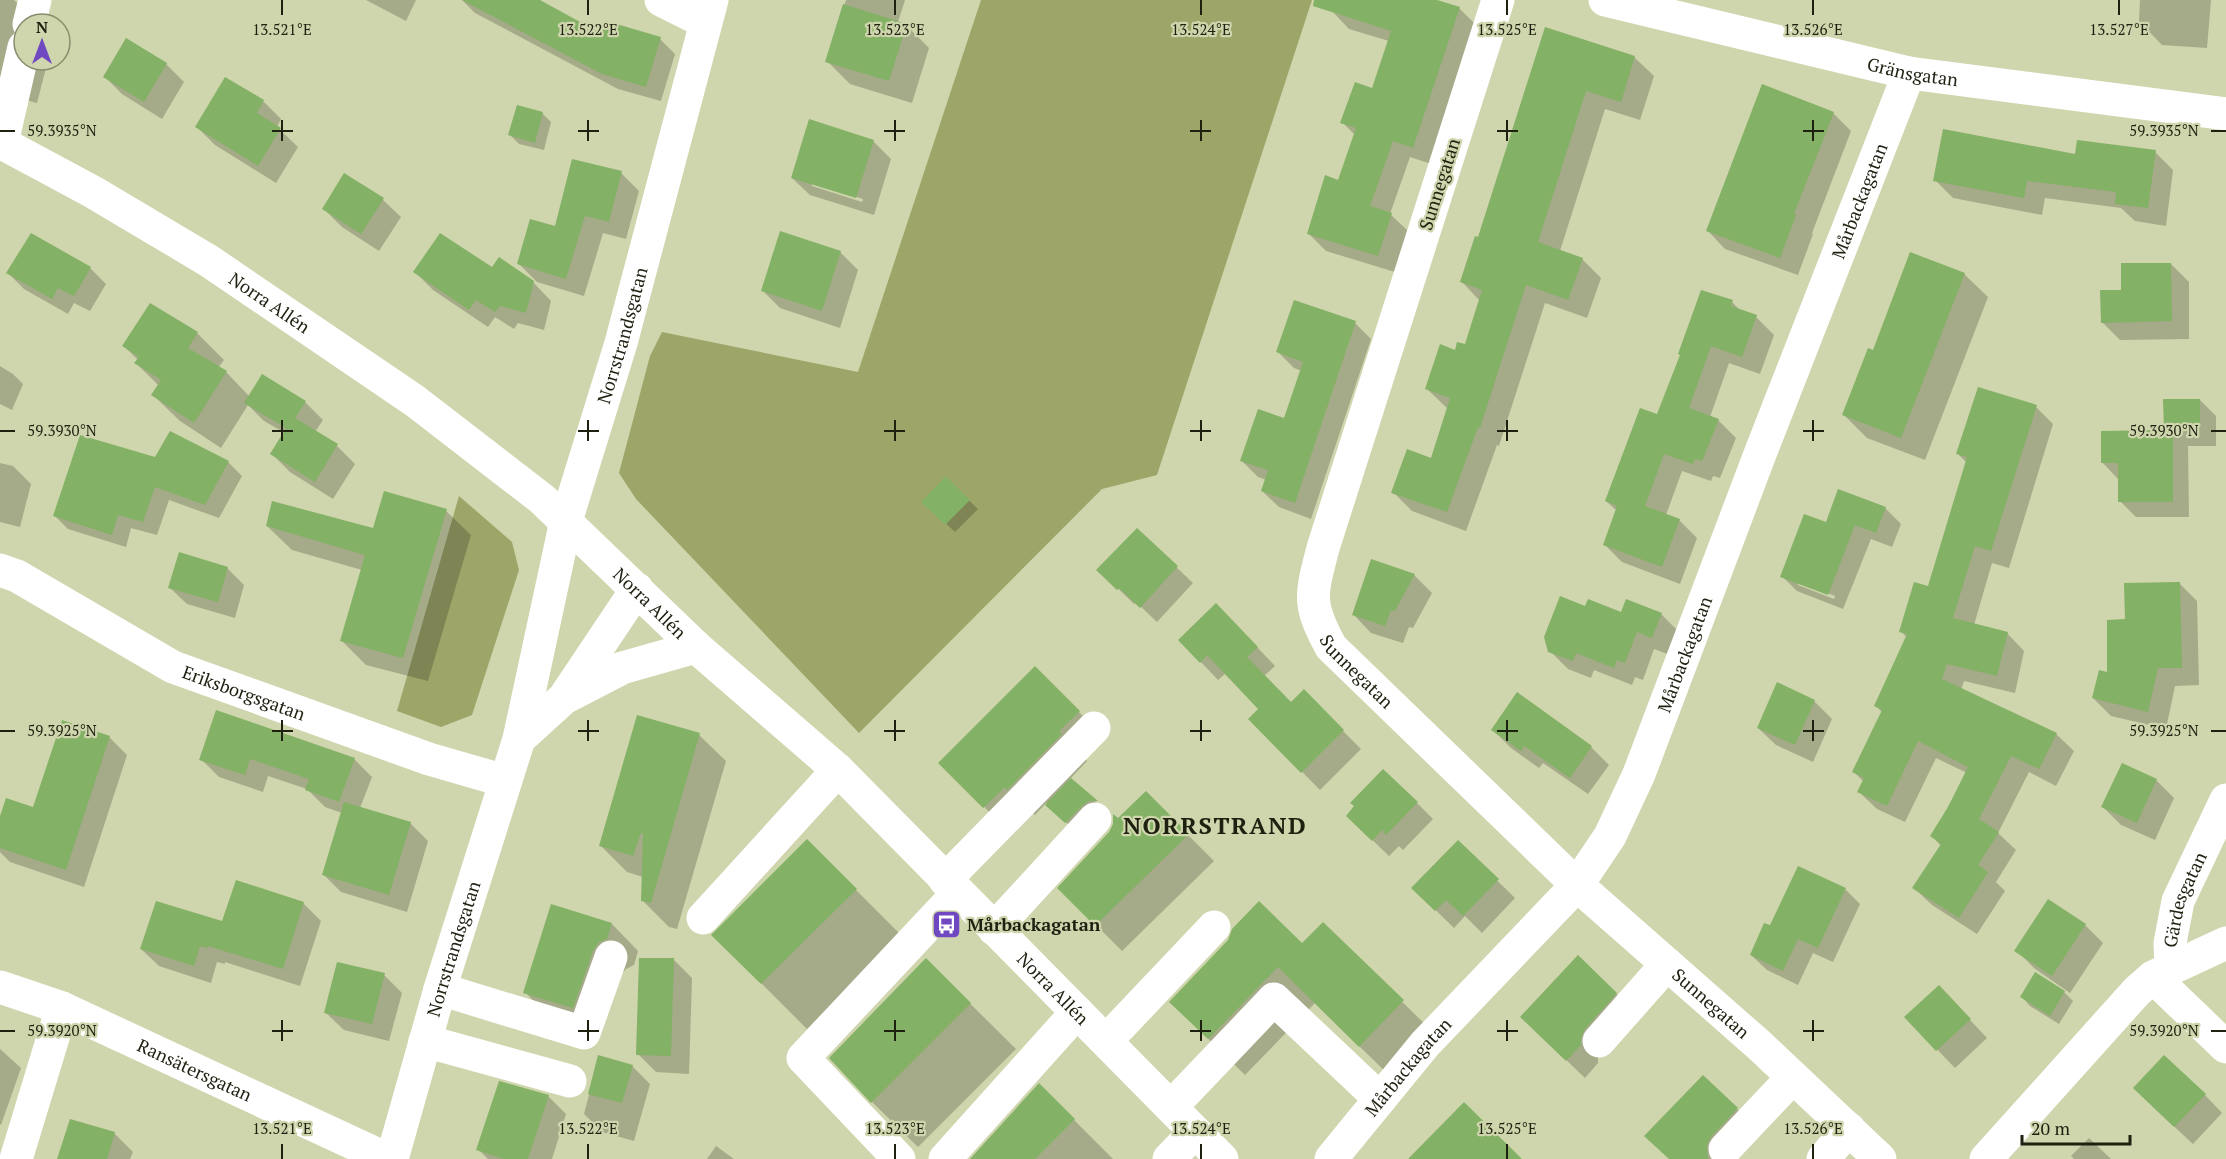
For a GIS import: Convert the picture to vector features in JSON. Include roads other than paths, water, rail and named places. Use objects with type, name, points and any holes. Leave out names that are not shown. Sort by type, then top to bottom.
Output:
[{"type":"street","points":[[661,0],[708,11]]},
{"type":"street","name":"Sunnegatan","points":[[1498,0],[1323,548],[1312,592],[1317,622],[1331,647],[1576,885],[1793,1077],[1880,1159]]},
{"type":"street","name":"Gränsgatan","points":[[1605,0],[1909,73],[2226,114]]},
{"type":"street","name":"Norrstrandsgatan","points":[[392,1159],[440,989],[519,739],[566,521],[621,343],[708,11]]},
{"type":"street","points":[[1,142],[18,72]]},
{"type":"street","name":"Mårbackagatan","points":[[1331,1159],[1425,1044],[1576,885],[1610,836],[1639,774],[1760,453],[1909,73]]},
{"type":"street","name":"Norra Allén","points":[[1,142],[93,192],[219,267],[415,401],[542,499],[696,647],[838,770],[1222,1159]]},
{"type":"street","name":"Eriksborgsgatan","points":[[0,570],[17,576],[173,667],[429,759],[505,781]]},
{"type":"street","name":"Norrstrandsgatan","points":[[519,739],[564,698],[638,589]]},
{"type":"street","name":"Norrstrandsgatan","points":[[564,698],[622,668],[696,647]]},
{"type":"street","points":[[899,1159],[803,1058],[952,886],[1094,728]]},
{"type":"street","points":[[703,918],[838,770]]},
{"type":"street","name":"Gärdesgatan","points":[[2162,973],[2178,901],[2226,800]]},
{"type":"street","points":[[994,929],[1095,819]]},
{"type":"street","points":[[1106,1041],[1214,927]]},
{"type":"street","points":[[1986,1159],[2136,991],[2162,973],[2226,943]]},
{"type":"street","points":[[440,989],[585,1033],[611,957]]},
{"type":"street","points":[[1599,1041],[1666,964]]},
{"type":"street","points":[[2162,973],[2226,1047]]},
{"type":"street","name":"Ransätersgatan","points":[[0,987],[62,1008],[387,1159]]},
{"type":"street","points":[[1172,1107],[1274,999],[1380,1100]]},
{"type":"street","points":[[16,1159],[62,1008]]},
{"type":"street","points":[[945,1159],[1077,1012]]},
{"type":"street","points":[[425,1041],[570,1081]]},
{"type":"street","points":[[1725,1149],[1793,1077]]},
{"type":"street","points":[[1822,1159],[1849,1130]]},
{"type":"street","points":[[1169,1159],[1195,1132]]},
{"type":"place","name":"Mårbackagatan","points":[[946,924]]},
{"type":"district","name":"NORRSTRAND","points":[[1215,825]]}]
